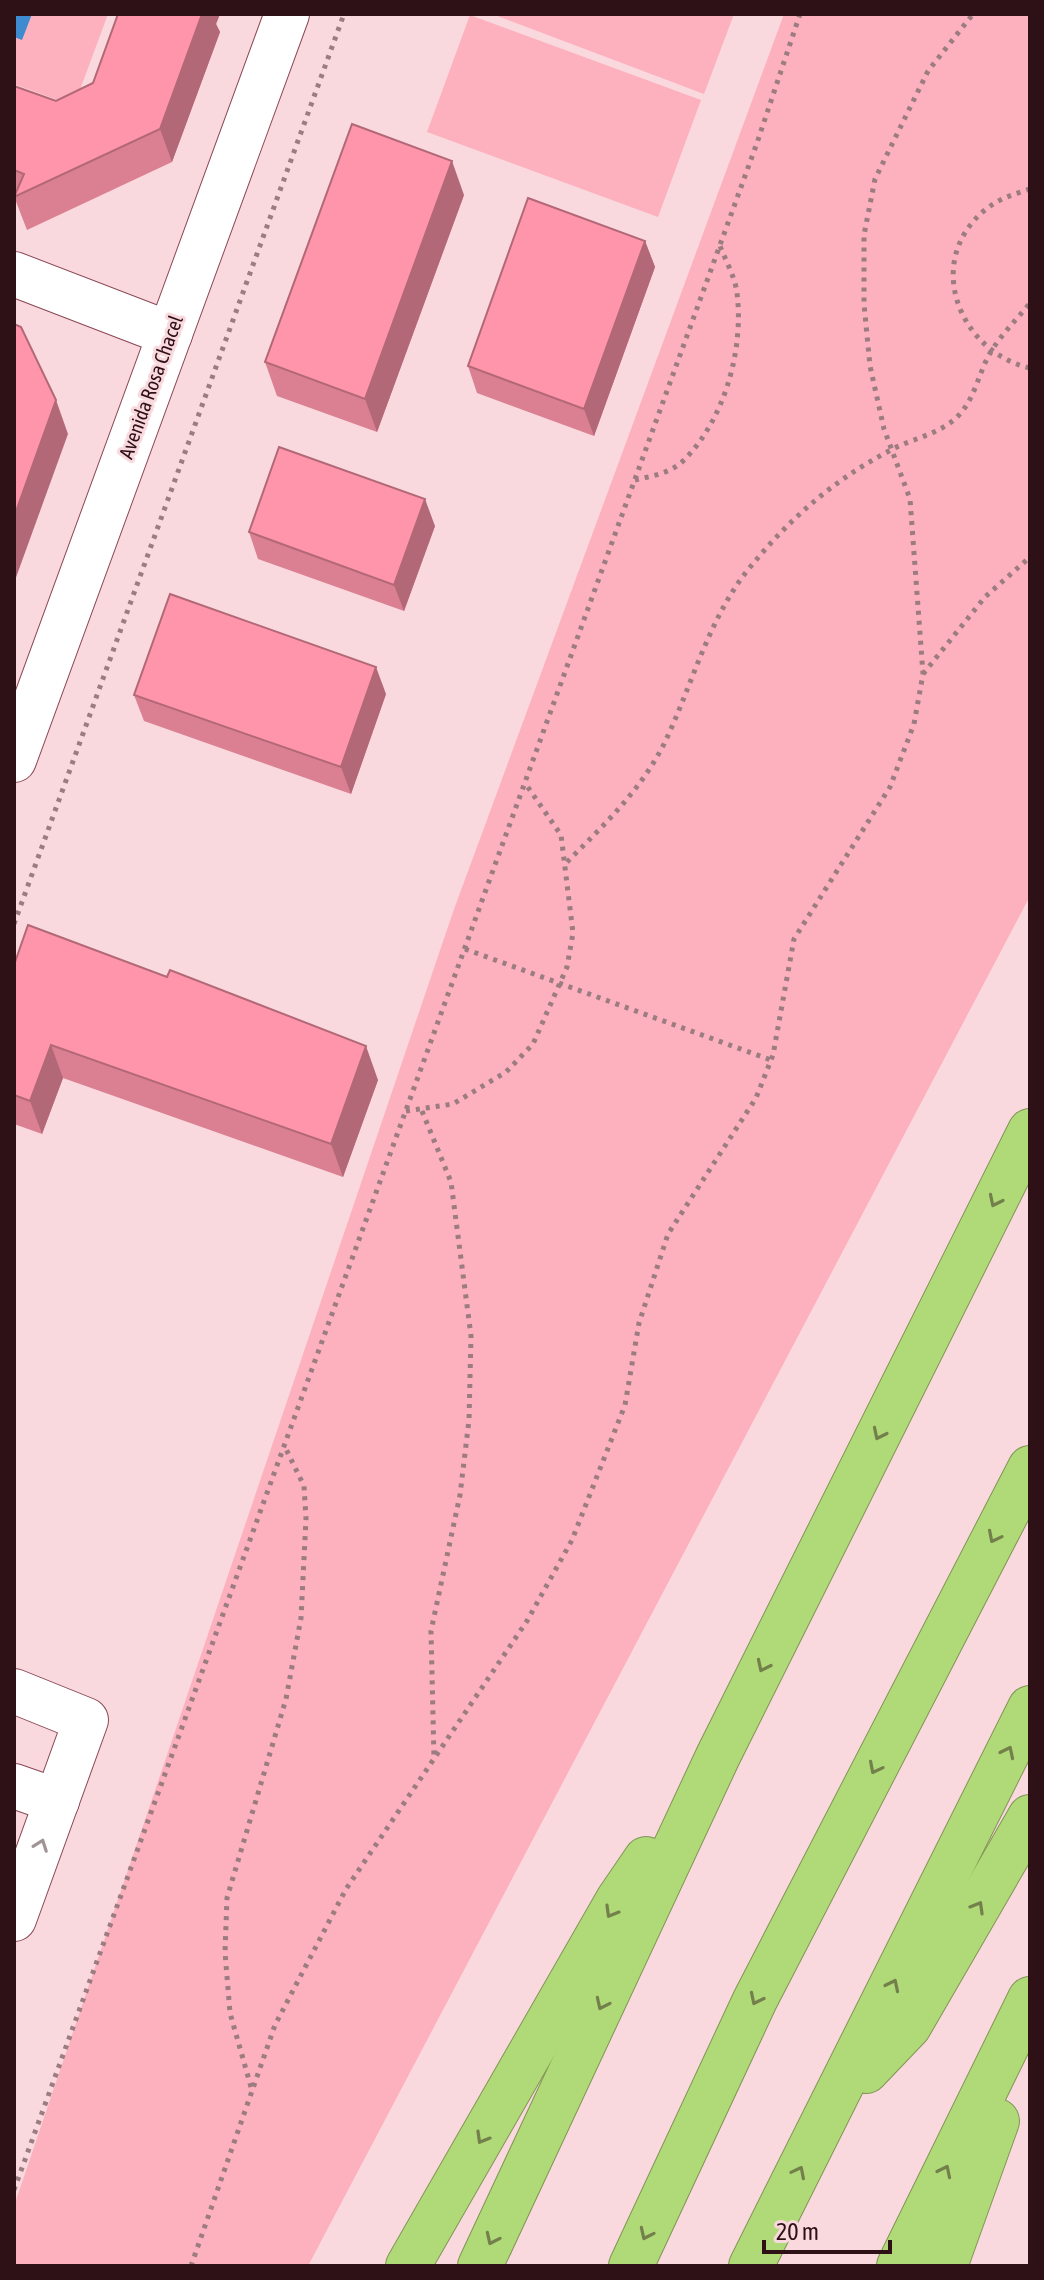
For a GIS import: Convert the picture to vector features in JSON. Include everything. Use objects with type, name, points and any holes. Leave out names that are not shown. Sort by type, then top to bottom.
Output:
[{"type":"highway","points":[[480,2266],[718,1756],[1030,1131]]},
{"type":"highway","points":[[631,2266],[755,2000],[1030,1468]]},
{"type":"highway","points":[[751,2266],[1030,1708]]},
{"type":"highway","points":[[408,2266],[618,1900],[718,1756]]},
{"type":"highway","points":[[834,2105],[909,2026],[1030,1817]]},
{"type":"highway","points":[[899,2266],[1030,1999]]},
{"type":"highway","points":[[945,2266],[1030,2028]]},
{"type":"street","name":"Avenida Rosa Chacel","points":[[14,760],[287,14]]},
{"type":"street","points":[[14,274],[170,334]]},
{"type":"street","points":[[14,1691],[86,1720],[17,1900]]},
{"type":"street","points":[[14,1786],[57,1801]]},
{"type":"path","points":[[14,924],[344,14]]},
{"type":"path","points":[[14,2190],[720,245],[800,14]]},
{"type":"path","points":[[191,2266],[275,2025],[346,1889],[527,1621],[572,1540],[625,1405],[639,1323],[668,1234],[756,1098],[771,1060],[794,939],[810,909],[853,850],[890,787],[914,724],[923,674],[910,499],[892,449],[870,366],[864,304],[867,221],[875,179],[922,83],[973,14]]},
{"type":"path","points":[[1030,189],[1004,197],[985,210],[962,240],[956,259],[954,286],[960,312],[973,336],[990,352],[1030,368]]},
{"type":"path","points":[[635,480],[662,474],[684,461],[709,427],[731,373],[739,329],[737,290],[720,245]]},
{"type":"path","points":[[567,862],[627,802],[661,749],[715,625],[744,574],[782,530],[833,484],[892,449],[934,433],[959,415],[978,384],[990,352],[1030,303]]},
{"type":"path","points":[[923,674],[985,597],[1030,557]]},
{"type":"path","points":[[406,1111],[453,1104],[506,1072],[533,1044],[561,985],[573,933],[567,862],[561,835],[525,782]]},
{"type":"path","points":[[465,949],[771,1060]]},
{"type":"path","points":[[422,1111],[451,1182],[471,1336],[469,1420],[460,1495],[431,1631],[434,1761]]},
{"type":"path","points":[[252,2088],[230,2013],[225,1952],[227,1898],[286,1699],[301,1618],[306,1519],[304,1486],[284,1446]]},
{"type":"shaded area","points":[[14,14],[108,14],[74,106],[14,84]]},
{"type":"shaded area","points":[[492,14],[734,14],[704,94]]},
{"type":"shaded area","points":[[784,14],[1030,14],[1030,896],[308,2266],[14,2266],[14,2206],[453,912]]},
{"type":"shaded area","points":[[470,15],[701,100],[658,217],[427,132]]},
{"type":"water","points":[[14,14],[32,14],[22,40],[14,37]]},
{"type":"building","points":[[118,14],[202,14],[160,129],[14,197],[24,174],[14,170],[14,86],[56,101],[93,83]]},
{"type":"building","points":[[352,124],[452,161],[365,399],[265,362]]},
{"type":"building","points":[[528,198],[645,241],[584,409],[468,366]]},
{"type":"building","points":[[14,324],[21,327],[56,400],[14,517]]},
{"type":"building","points":[[279,447],[425,499],[394,585],[249,532]]},
{"type":"building","points":[[170,594],[376,667],[341,767],[134,695]]},
{"type":"building","points":[[28,925],[167,977],[170,970],[366,1046],[331,1144],[51,1045],[30,1101],[14,1095],[14,965]]}]
